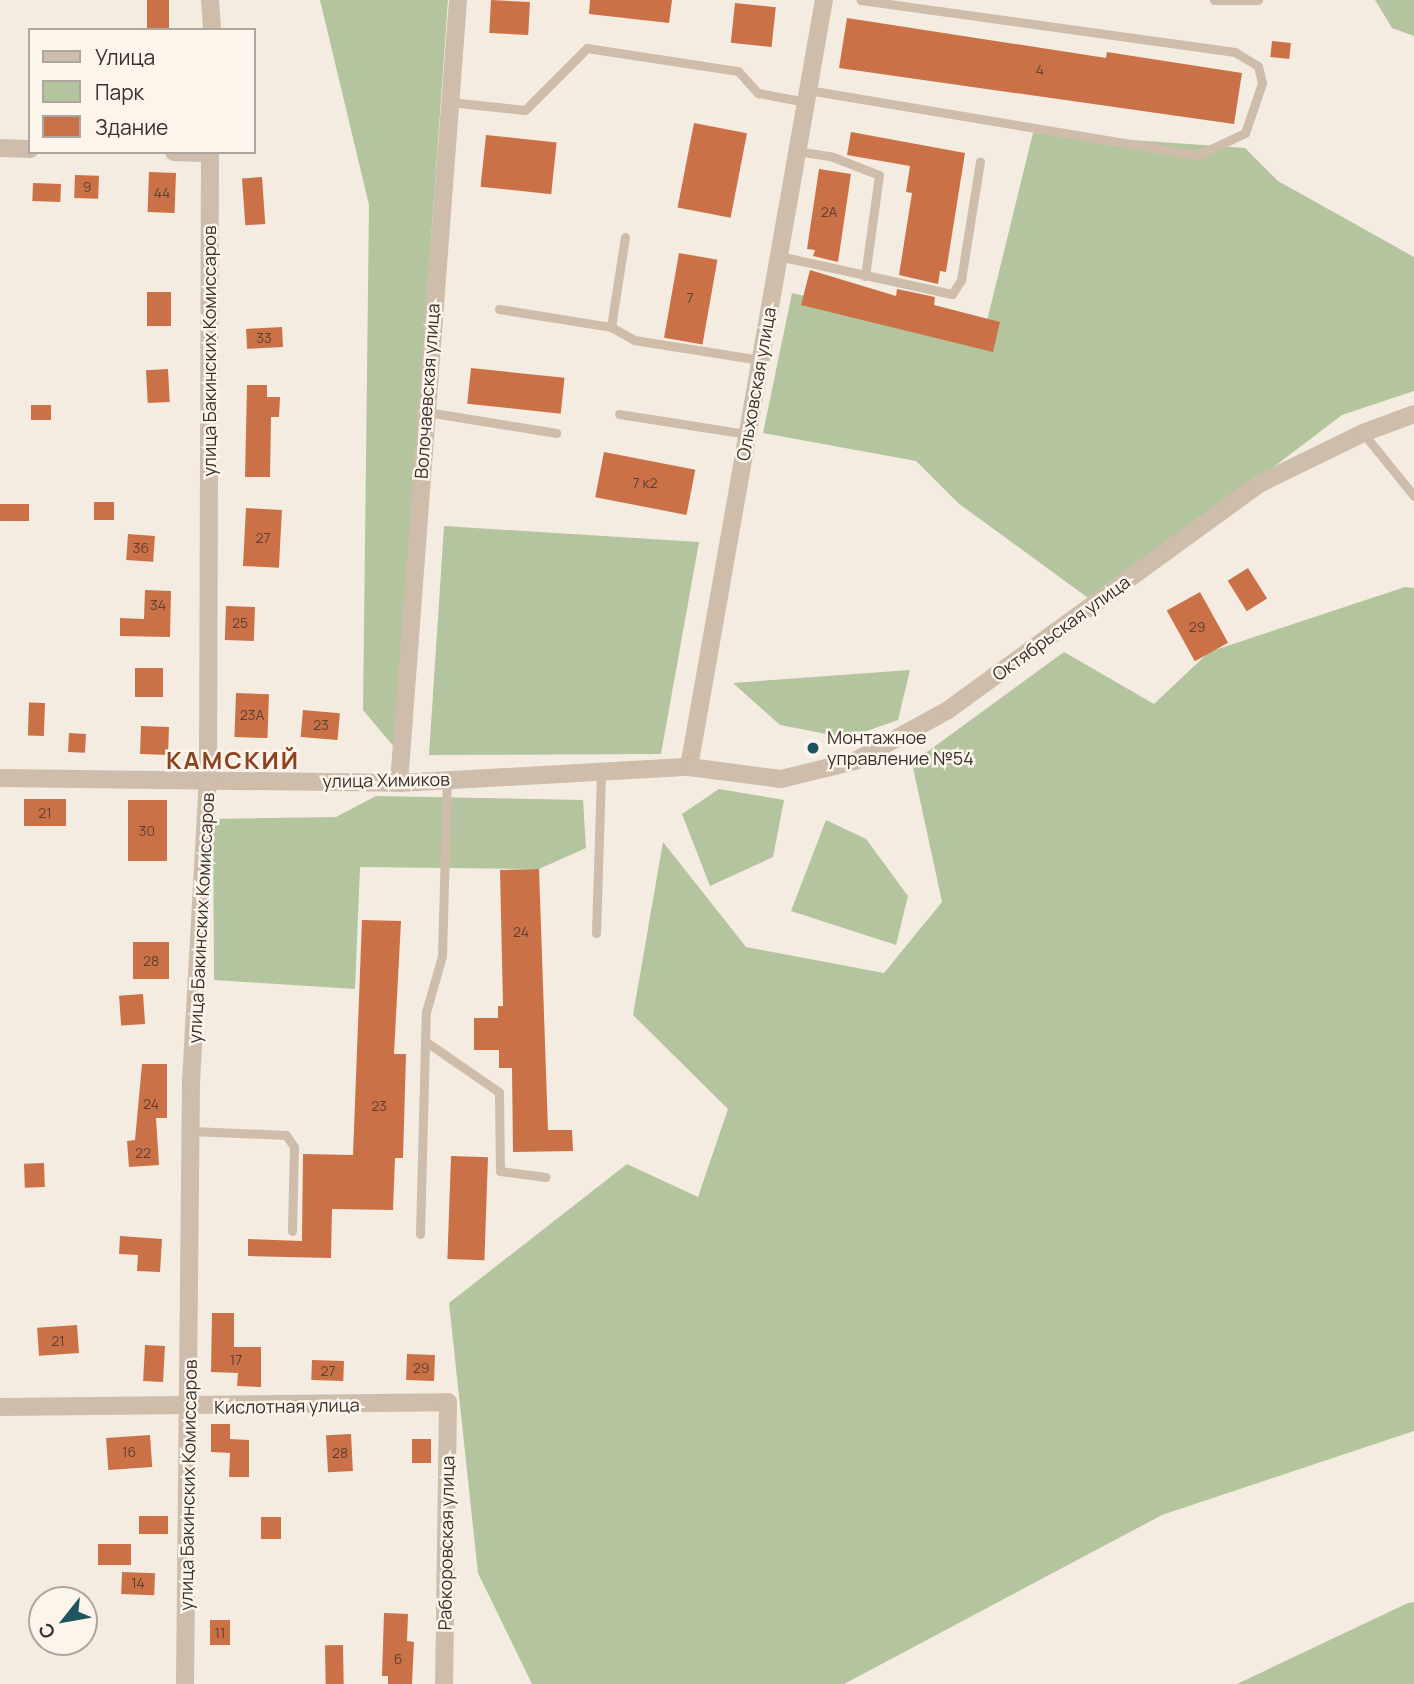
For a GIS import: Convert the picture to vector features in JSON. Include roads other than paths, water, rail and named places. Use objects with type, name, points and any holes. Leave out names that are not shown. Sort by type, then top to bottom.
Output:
[{"type":"street","points":[[210,0],[212,28]]},
{"type":"street","name":"Волочаевская улица","points":[[400,783],[425,411],[458,0]]},
{"type":"street","name":"Ольховская улица","points":[[689,767],[824,0]]},
{"type":"street","points":[[0,148],[28,149]]},
{"type":"street","name":"улица Бакинских Комиссаров","points":[[185,1684],[191,1131],[208,780],[210,154]]},
{"type":"street","name":"Октябрьская улица","points":[[689,767],[780,779],[855,761],[948,710],[1261,483],[1363,433],[1414,414]]},
{"type":"street","name":"улица Химиков","points":[[0,778],[400,783],[689,767]]},
{"type":"street","name":"Кислотная улица","points":[[0,1407],[189,1408],[449,1402]]},
{"type":"street","name":"Рабкоровская улица","points":[[444,1684],[449,1402]]},
{"type":"lane","points":[[450,102],[525,110],[587,48],[738,71],[758,93],[807,96],[1198,155],[1245,133],[1262,83],[1258,66],[1235,52],[861,0]]},
{"type":"lane","points":[[1214,0],[1258,0]]},
{"type":"lane","points":[[797,151],[833,157],[879,175],[865,276]]},
{"type":"lane","points":[[779,256],[943,295],[958,289],[980,162]]},
{"type":"lane","points":[[611,327],[625,237]]},
{"type":"lane","points":[[499,309],[611,327],[634,340],[760,360]]},
{"type":"lane","points":[[425,411],[556,433]]},
{"type":"lane","points":[[619,414],[747,434]]},
{"type":"lane","points":[[1363,433],[1414,496]]},
{"type":"lane","points":[[596,933],[601,772]]},
{"type":"lane","points":[[420,1234],[426,1012],[442,956],[447,780]]},
{"type":"lane","points":[[425,1041],[489,1080],[499,1093],[500,1171],[546,1177]]},
{"type":"lane","points":[[191,1131],[286,1135],[294,1147],[292,1231]]},
{"type":"place","name":"Монтажное управление №54","points":[[813,748]]},
{"type":"district","name":"КАМСКИЙ","points":[[233,760]]}]
